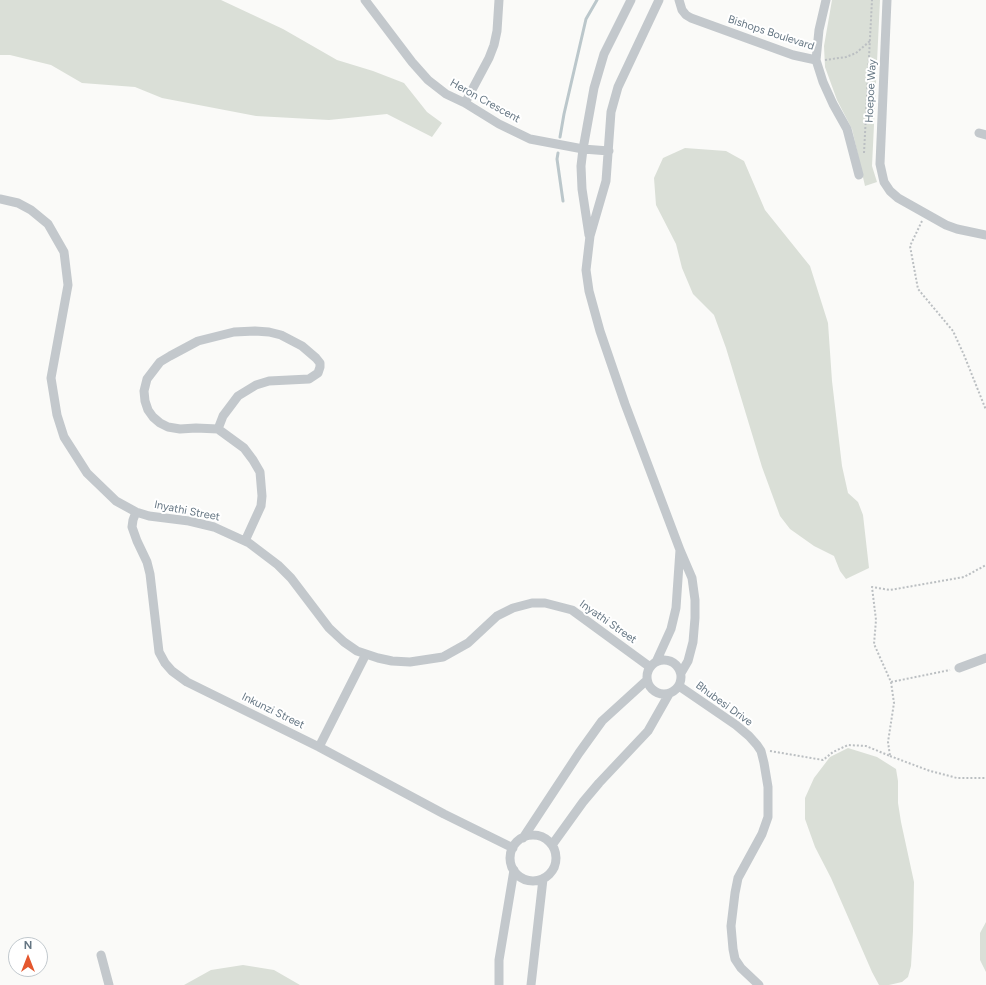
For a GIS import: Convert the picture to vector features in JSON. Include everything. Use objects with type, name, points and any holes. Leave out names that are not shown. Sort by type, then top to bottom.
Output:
[{"type":"street","name":"Heron Crescent","points":[[365,0],[412,62],[428,80],[446,94],[465,103],[499,124],[530,139],[583,149],[609,151]]},
{"type":"street","points":[[465,103],[489,58],[494,45],[497,31],[499,0]]},
{"type":"street","points":[[590,236],[582,189],[581,166],[583,149],[594,88],[604,54],[631,0]]},
{"type":"street","points":[[659,0],[618,86],[611,112],[606,181],[590,236],[586,270],[589,290],[600,331],[680,550],[692,578],[695,600],[693,642],[688,661],[681,673]]},
{"type":"street","name":"Bishops Boulevard","points":[[679,0],[682,10],[691,18],[793,55],[816,60],[823,82],[847,130],[860,175]]},
{"type":"street","points":[[816,60],[819,30],[826,0]]},
{"type":"street","name":"Hoepoe Way","points":[[887,0],[880,164],[884,182],[890,191],[898,198],[926,213]]},
{"type":"street","name":"Inyathi Street","points":[[0,199],[18,203],[31,210],[48,224],[64,252],[68,285],[52,378],[57,415],[64,437],[87,473],[116,501],[136,512],[150,516],[189,521],[214,527],[263,552],[290,578],[329,628],[344,642],[366,654],[392,661],[410,662],[443,657],[468,643],[497,616],[520,606],[545,602],[572,610],[653,664]]},
{"type":"street","points":[[926,213],[946,225],[986,235]]},
{"type":"street","points":[[218,428],[223,416],[238,396],[256,385],[269,381],[309,379],[318,373],[320,363],[302,346],[281,335],[254,330],[234,332],[198,341],[160,362],[147,379],[144,391],[145,401],[148,410],[153,417],[168,427],[180,429],[218,428],[244,448],[254,460],[260,472],[262,485],[261,506],[244,541]]},
{"type":"street","name":"Inkunzi Street","points":[[136,512],[132,527],[148,568],[158,644],[165,663],[172,671],[187,682],[319,747],[444,814],[513,848]]},
{"type":"street","points":[[669,694],[659,694],[651,689],[647,680],[647,673],[671,629],[676,608],[680,550]]},
{"type":"street","points":[[319,747],[366,654]]},
{"type":"street","points":[[958,668],[986,658]]},
{"type":"street","points":[[552,845],[583,802],[599,783],[648,731],[669,694],[679,686],[681,682],[681,673],[676,664],[672,661],[661,660],[653,664]]},
{"type":"street","points":[[523,838],[602,721],[647,680]]},
{"type":"street","name":"Bhubesi Drive","points":[[679,686],[736,725],[757,744],[761,751],[768,788],[768,817],[762,834],[738,878],[731,926],[735,959],[741,968],[759,985]]},
{"type":"street","points":[[536,835],[548,840],[555,851],[555,864],[553,870],[543,879],[536,881],[523,878],[514,870],[511,863],[511,855],[517,842],[523,838],[536,835]]},
{"type":"street","points":[[499,985],[499,960],[514,870]]},
{"type":"street","points":[[531,985],[543,879]]},
{"type":"street","points":[[101,955],[109,985]]},
{"type":"path","points":[[864,156],[872,0]]},
{"type":"path","points":[[816,60],[846,57],[856,53],[870,41]]},
{"type":"path","points":[[926,213],[910,246],[918,288],[952,331],[964,355],[986,410]]},
{"type":"path","points":[[890,756],[888,742],[894,703],[891,682],[874,644],[876,620],[872,587],[890,590],[964,577],[986,565]]},
{"type":"path","points":[[891,682],[958,668]]},
{"type":"path","points":[[761,751],[766,750],[823,760],[833,752],[848,745],[866,746],[930,771],[957,778],[986,778]]},
{"type":"shaded area","points":[[0,0],[221,0],[283,29],[337,60],[373,71],[404,83],[427,112],[442,123],[432,137],[387,114],[329,120],[256,116],[162,98],[135,87],[82,83],[51,65],[10,55],[0,55]]},
{"type":"shaded area","points":[[832,0],[880,0],[872,166],[877,182],[865,186],[852,129],[837,100],[825,67],[824,46]]},
{"type":"shaded area","points":[[685,148],[726,151],[744,161],[765,210],[810,266],[828,323],[832,381],[842,466],[848,493],[858,502],[863,515],[869,568],[846,579],[840,571],[834,556],[814,546],[790,529],[780,516],[762,467],[726,348],[714,315],[693,294],[682,268],[676,244],[656,205],[654,178],[663,158]]},
{"type":"shaded area","points":[[848,748],[877,757],[896,769],[898,781],[898,803],[901,822],[914,882],[913,931],[911,966],[908,977],[902,982],[889,985],[879,985],[872,972],[831,878],[815,847],[805,819],[805,798],[814,778],[830,757]]},
{"type":"shaded area","points":[[986,922],[986,972],[980,960],[980,933]]},
{"type":"shaded area","points":[[243,965],[274,970],[300,985],[184,985],[211,970]]},
{"type":"waterway","points":[[560,137],[586,19],[597,0]]},
{"type":"waterway","points":[[558,153],[557,159],[563,201]]}]
